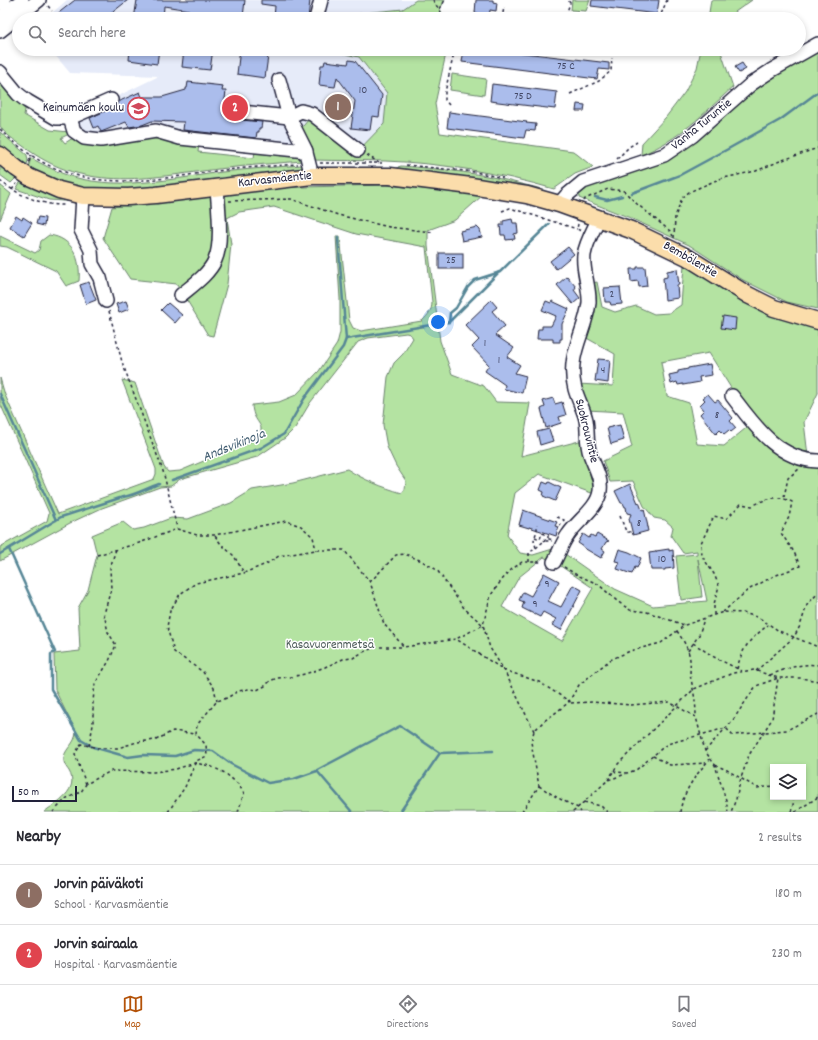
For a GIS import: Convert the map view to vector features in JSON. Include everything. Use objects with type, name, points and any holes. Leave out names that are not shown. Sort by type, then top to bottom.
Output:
[{"type":"main road","name":"Karvasmäentie","points":[[0,154],[22,174],[82,200],[178,192],[217,194],[309,163],[563,200]]},
{"type":"main road","name":"Bembölentie","points":[[563,200],[598,218],[658,241],[687,257],[748,295],[774,308],[818,321]]},
{"type":"street","points":[[0,3],[4,0]]},
{"type":"street","points":[[0,18],[22,0]]},
{"type":"street","points":[[24,12],[39,0]]},
{"type":"street","points":[[318,12],[322,0]]},
{"type":"street","points":[[0,31],[12,21]]},
{"type":"street","name":"Vanha Turuntie","points":[[806,51],[818,44]]},
{"type":"street","name":"Vanha Turuntie","points":[[563,200],[583,182],[664,155],[692,136],[751,84],[797,56]]},
{"type":"street","points":[[0,72],[18,94],[27,102],[56,118],[70,118],[111,100]]},
{"type":"street","points":[[279,80],[290,117],[309,163]]},
{"type":"street","points":[[232,111],[290,117],[301,111],[312,114],[358,150]]},
{"type":"street","points":[[70,118],[74,131],[84,138],[101,140],[156,131],[180,138],[309,163]]},
{"type":"street","points":[[181,295],[206,272],[215,261],[218,252],[219,239],[217,194]]},
{"type":"street","points":[[82,200],[81,230],[90,250],[92,264],[100,278],[106,301]]},
{"type":"street","name":"Suokrouvintie","points":[[554,562],[567,535],[595,505],[599,497],[600,490],[598,476],[588,447],[586,420],[575,389],[573,375],[573,362],[576,345],[589,304],[584,255],[598,218]]},
{"type":"street","points":[[732,396],[744,412],[772,443],[793,456],[814,461]]},
{"type":"path","points":[[433,0],[442,12]]},
{"type":"path","points":[[440,9],[445,0]]},
{"type":"path","points":[[566,12],[570,3],[568,0]]},
{"type":"path","points":[[663,12],[667,0]]},
{"type":"path","points":[[503,12],[504,7]]},
{"type":"path","points":[[449,105],[445,100],[445,92],[453,56]]},
{"type":"path","points":[[570,94],[599,81],[611,71],[612,58]]},
{"type":"path","points":[[0,128],[31,155],[49,166],[63,172],[99,180],[121,181],[162,179],[227,170],[309,163],[385,163]]},
{"type":"path","points":[[615,162],[629,147],[637,142]]},
{"type":"path","points":[[674,240],[675,217],[682,198],[689,192],[719,179],[756,171],[780,160],[818,148]]},
{"type":"path","points":[[358,150],[379,163]]},
{"type":"path","points":[[404,164],[475,172],[506,178]]},
{"type":"path","points":[[12,190],[22,174]]},
{"type":"path","points":[[0,181],[12,190],[37,200],[61,205],[82,200]]},
{"type":"path","points":[[584,201],[585,199],[608,189],[624,191],[641,208],[670,231],[674,240]]},
{"type":"path","points":[[217,194],[291,199],[338,215],[389,227],[432,232]]},
{"type":"path","points":[[563,200],[589,204]]},
{"type":"path","points":[[502,211],[510,208],[577,229]]},
{"type":"path","points":[[667,236],[674,240]]},
{"type":"path","points":[[106,301],[122,362],[163,471],[177,529]]},
{"type":"path","points":[[784,497],[788,478],[814,461]]},
{"type":"path","points":[[714,615],[714,604],[719,586],[714,574],[702,556],[701,543],[714,516],[726,519],[741,504],[752,506],[764,500],[784,497],[792,502],[790,517],[781,533],[794,552],[800,566],[774,576],[748,590],[723,612]]},
{"type":"path","points":[[620,516],[627,532],[632,532]]},
{"type":"path","points":[[557,518],[564,520],[560,527]]},
{"type":"path","points":[[97,555],[177,529],[197,534],[214,535],[286,521],[301,526],[313,537],[316,550]]},
{"type":"path","points":[[536,548],[534,543],[537,524]]},
{"type":"path","points":[[535,537],[540,539],[542,533],[553,541]]},
{"type":"path","points":[[214,535],[234,556],[244,573]]},
{"type":"path","points":[[529,562],[529,553],[544,542],[548,536]]},
{"type":"path","points":[[544,542],[553,541],[557,537]]},
{"type":"path","points":[[89,746],[93,725],[95,684],[109,661],[116,645],[108,632],[104,614],[110,589],[110,568],[116,549]]},
{"type":"path","points":[[217,701],[214,688],[203,672],[174,652],[166,627],[170,611],[180,594],[196,583],[244,573],[266,564],[279,556],[316,550],[344,550],[370,582],[384,624],[404,647]]},
{"type":"path","points":[[370,582],[396,555],[405,554],[422,561],[437,570],[464,608],[482,624],[490,648],[504,670],[534,731]]},
{"type":"path","points":[[196,734],[197,725],[217,701],[227,698],[238,691],[249,689],[257,690],[277,678],[290,678],[325,667],[343,659],[353,658],[376,647],[404,647],[456,639],[482,624],[491,595],[511,570],[522,562],[554,562],[598,584],[617,601],[630,610],[647,612],[685,625]]},
{"type":"path","points":[[756,671],[794,637],[800,626],[807,605],[818,593]]},
{"type":"path","points":[[522,812],[539,786],[531,742],[534,731],[544,721],[569,702],[579,685],[610,660],[630,651],[661,643],[685,625],[723,612],[743,613],[754,616],[779,631],[818,647]]},
{"type":"path","points":[[688,651],[699,634],[704,619]]},
{"type":"path","points":[[736,668],[741,654],[751,639],[768,625]]},
{"type":"path","points":[[677,632],[687,647],[690,660],[690,678],[694,689],[696,717],[705,751],[715,766],[726,800],[728,812]]},
{"type":"path","points":[[456,639],[504,670],[539,682],[572,703],[592,702],[631,705],[670,702],[696,717]]},
{"type":"path","points":[[693,644],[743,672]]},
{"type":"path","points":[[770,676],[794,666],[808,664],[818,665]]},
{"type":"path","points":[[573,812],[608,780],[618,764],[676,705],[694,689],[733,673],[756,671],[778,678],[800,678],[818,681]]},
{"type":"path","points":[[705,751],[733,720],[756,686],[778,678]]},
{"type":"path","points":[[732,812],[749,755],[772,719],[778,678]]},
{"type":"path","points":[[726,728],[732,735],[787,730],[818,714]]},
{"type":"path","points":[[608,780],[636,770],[646,763],[666,744],[726,728]]},
{"type":"path","points":[[53,812],[67,798],[81,792],[86,784],[111,771],[154,772],[195,763],[196,761],[207,756],[206,745],[196,734],[172,731],[156,740],[137,742],[118,748],[98,748],[81,744],[75,754],[86,784]]},
{"type":"path","points":[[653,756],[670,765],[706,763]]},
{"type":"path","points":[[680,812],[685,794],[700,770],[710,759]]},
{"type":"path","points":[[168,812],[185,787],[195,763]]},
{"type":"path","points":[[195,763],[210,766],[225,773],[238,784],[244,793],[238,812]]},
{"type":"path","points":[[715,766],[741,778],[757,788],[770,786]]},
{"type":"path","points":[[614,770],[616,772],[627,773],[636,770]]},
{"type":"path","points":[[539,786],[578,808],[581,812]]},
{"type":"path","points":[[795,812],[811,800],[818,797]]},
{"type":"path","points":[[791,812],[794,800]]},
{"type":"path","points":[[584,802],[601,806],[607,812]]},
{"type":"shaded area","points":[[67,0],[416,0],[403,9],[374,12],[53,12]]},
{"type":"shaded area","points":[[56,56],[354,56],[358,57],[387,93],[384,124],[354,155],[309,119],[307,148],[103,138],[80,131],[78,118],[159,76],[70,73]]},
{"type":"shaded area","points":[[818,214],[818,309],[816,216]]},
{"type":"green space","points":[[416,0],[445,0],[440,9],[442,12],[374,12],[403,9]]},
{"type":"green space","points":[[572,0],[590,0],[586,11],[571,10]]},
{"type":"green space","points":[[711,0],[752,0],[735,12],[709,12]]},
{"type":"green space","points":[[818,49],[818,214],[816,216],[818,309],[787,302],[743,280],[689,245],[628,217],[579,198],[579,194],[585,188],[644,167],[756,85]]},
{"type":"green space","points":[[354,56],[445,56],[435,104],[440,133],[573,151],[593,167],[575,174],[554,189],[512,178],[428,164],[385,161],[314,160],[298,132],[309,119],[354,155],[384,124],[387,93],[359,57]]},
{"type":"green space","points":[[700,56],[722,56],[733,87],[679,134],[655,149],[641,155],[642,143],[666,117],[685,92],[697,68]]},
{"type":"green space","points":[[452,74],[486,79],[484,95],[450,90]]},
{"type":"green space","points":[[0,77],[26,105],[24,115],[50,130],[69,132],[69,134],[61,138],[65,143],[76,136],[150,135],[199,144],[198,152],[254,158],[255,150],[300,152],[303,161],[236,167],[147,178],[122,179],[96,177],[72,172],[47,162],[7,135],[2,129],[0,126]]},
{"type":"green space","points":[[0,132],[27,155],[28,161],[26,167],[0,148]]},
{"type":"green space","points":[[31,158],[64,174],[102,182],[122,183],[302,165],[304,166],[304,169],[125,192],[65,187],[28,168]]},
{"type":"green space","points":[[0,165],[17,177],[11,183],[0,175]]},
{"type":"green space","points":[[401,166],[477,174],[539,188],[545,191],[398,173],[398,167]]},
{"type":"green space","points":[[22,180],[77,202],[49,200],[16,189]]},
{"type":"green space","points":[[0,185],[11,194],[0,220]]},
{"type":"green space","name":"Kasavuorenmetsä","points":[[386,185],[483,195],[455,220],[428,230],[428,246],[440,341],[452,374],[484,386],[496,402],[530,403],[521,456],[583,440],[594,473],[597,495],[539,474],[515,493],[507,535],[520,553],[533,555],[556,548],[549,560],[544,557],[519,577],[502,607],[562,641],[593,588],[559,565],[565,554],[615,589],[653,606],[707,601],[698,559],[702,597],[681,600],[676,556],[697,554],[697,551],[683,553],[671,536],[673,527],[665,520],[654,518],[644,506],[633,481],[610,482],[603,461],[632,447],[623,412],[587,410],[578,384],[613,386],[615,354],[583,336],[591,312],[592,283],[597,282],[602,307],[615,312],[636,306],[654,314],[669,313],[681,305],[684,265],[706,278],[794,322],[818,327],[818,393],[804,422],[808,456],[807,459],[793,454],[772,439],[736,396],[709,353],[661,362],[667,396],[689,403],[697,444],[724,446],[751,424],[767,441],[785,455],[801,463],[818,464],[818,812],[44,812],[66,795],[72,784],[72,778],[65,765],[64,759],[65,754],[74,740],[76,732],[55,690],[54,654],[80,651],[78,608],[88,590],[97,555],[92,535],[123,522],[133,530],[144,528],[171,518],[188,519],[231,503],[252,490],[293,483],[347,469],[367,480],[402,493],[405,489],[406,481],[396,466],[387,447],[383,425],[388,377],[394,363],[403,354],[413,338],[410,334],[406,333],[368,338],[358,342],[310,403],[295,428],[285,438],[257,457],[180,479],[171,486],[160,487],[102,508],[70,523],[0,561],[0,547],[47,521],[49,513],[0,403],[0,378],[5,395],[58,514],[154,479],[156,469],[122,380],[135,383],[164,467],[168,472],[180,471],[256,439],[261,432],[261,427],[254,415],[252,405],[279,402],[296,395],[319,371],[337,344],[340,332],[340,299],[336,236],[340,236],[349,320],[353,328],[361,331],[422,321],[428,315],[432,302],[426,247],[356,234],[274,207],[239,212],[227,218],[231,244],[227,284],[213,336],[208,335],[177,284],[130,279],[103,238],[112,207],[261,188]]},
{"type":"green space","points":[[49,235],[64,240],[74,251],[79,265],[79,281],[66,286],[56,271],[7,247],[0,246],[0,236],[35,253],[39,250],[41,241]]},
{"type":"building","points":[[75,0],[128,0],[113,12],[60,12]]},
{"type":"building","points":[[137,0],[245,0],[244,12],[189,12],[189,10],[164,6],[164,12],[135,12]]},
{"type":"building","points":[[261,0],[310,0],[309,12],[275,12],[275,6],[261,4]]},
{"type":"building","points":[[476,0],[493,0],[493,2],[497,3],[496,11],[490,10],[490,12],[475,12]]},
{"type":"building","points":[[592,0],[659,0],[657,12],[640,12],[591,6]]},
{"type":"building","points":[[129,56],[158,56],[157,64],[129,60]]},
{"type":"building","points":[[183,56],[212,56],[210,70],[182,67]]},
{"type":"building","points":[[239,56],[268,56],[265,78],[237,74]]},
{"type":"building","points":[[463,56],[550,56],[609,63],[609,70],[599,69],[597,79],[462,62]]},
{"type":"building","points":[[349,60],[355,61],[382,95],[379,117],[372,116],[370,130],[351,128],[355,101],[337,77],[335,87],[319,85],[321,65],[324,65],[325,61],[348,64]]},
{"type":"building","points":[[742,63],[746,69],[739,73],[735,67]]},
{"type":"building","points":[[188,82],[223,86],[222,91],[226,91],[223,115],[231,119],[262,122],[256,138],[183,130],[184,122],[152,121],[142,125],[129,127],[126,122],[101,132],[98,126],[94,128],[90,118],[114,107],[122,100],[140,92],[142,97],[162,97],[186,90]]},
{"type":"building","points":[[492,84],[557,92],[555,109],[490,101]]},
{"type":"building","points":[[577,104],[585,105],[584,111],[576,111]]},
{"type":"building","points":[[449,112],[527,122],[526,123],[536,124],[535,131],[526,130],[524,138],[447,128]]},
{"type":"building","points":[[16,216],[22,220],[23,217],[32,223],[24,236],[10,227]]},
{"type":"building","points":[[38,217],[45,218],[44,226],[36,224]]},
{"type":"building","points":[[512,219],[513,223],[517,223],[518,233],[514,234],[515,239],[506,240],[505,235],[501,235],[500,225],[503,225],[503,221]]},
{"type":"building","points":[[477,227],[480,230],[482,237],[462,241],[460,231]]},
{"type":"building","points":[[568,247],[574,254],[556,269],[550,261]]},
{"type":"building","points":[[439,253],[463,253],[463,269],[439,269]]},
{"type":"building","points":[[637,267],[645,267],[647,286],[639,287],[638,281],[631,282],[630,269],[637,269]]},
{"type":"building","points":[[677,269],[679,285],[677,285],[678,298],[665,300],[663,278],[667,277],[667,271]]},
{"type":"building","points":[[567,276],[576,287],[574,290],[580,298],[573,304],[557,285]]},
{"type":"building","points":[[89,282],[96,300],[86,304],[80,285]]},
{"type":"building","points":[[620,287],[622,304],[611,305],[610,302],[605,302],[604,288]]},
{"type":"building","points":[[491,300],[497,307],[492,311],[505,326],[495,335],[514,348],[507,357],[520,365],[515,373],[526,376],[522,393],[504,389],[505,385],[485,371],[489,365],[472,347],[479,340],[465,325]]},
{"type":"building","points":[[126,301],[129,309],[119,313],[116,304]]},
{"type":"building","points":[[546,301],[551,303],[552,301],[569,309],[562,324],[562,339],[560,339],[560,342],[553,342],[553,339],[537,339],[538,329],[542,329],[542,326],[551,326],[556,316],[542,310]]},
{"type":"building","points":[[168,303],[182,315],[175,323],[161,310]]},
{"type":"building","points":[[723,316],[736,318],[735,330],[721,328]]},
{"type":"building","points":[[598,359],[610,360],[608,383],[595,381]]},
{"type":"building","points":[[710,364],[712,375],[699,377],[700,382],[683,385],[678,385],[677,382],[671,384],[669,375],[678,373],[678,371],[688,368]]},
{"type":"building","points":[[708,394],[715,402],[718,400],[733,418],[730,421],[736,428],[731,432],[729,430],[724,434],[720,430],[716,434],[700,414],[704,410],[700,405],[705,400],[703,398]]},
{"type":"building","points":[[553,398],[555,404],[562,402],[566,415],[559,417],[561,423],[546,428],[541,409],[545,407],[543,401]]},
{"type":"building","points":[[620,425],[624,440],[611,444],[607,428]]},
{"type":"building","points":[[549,429],[553,441],[540,445],[537,432]]},
{"type":"building","points":[[543,482],[548,484],[549,482],[561,488],[555,501],[543,496],[544,492],[540,490]]},
{"type":"building","points":[[630,484],[638,503],[639,502],[642,510],[644,509],[648,527],[648,531],[633,535],[629,519],[631,514],[627,513],[626,507],[623,503],[621,503],[615,491]]},
{"type":"building","points":[[523,510],[557,522],[555,526],[559,527],[556,536],[519,525]]},
{"type":"building","points":[[583,534],[589,538],[591,535],[595,537],[597,534],[609,541],[606,542],[602,549],[605,551],[601,558],[578,543]]},
{"type":"building","points":[[619,549],[641,558],[637,568],[635,567],[632,574],[617,569],[620,562],[615,561]]},
{"type":"building","points":[[669,549],[669,551],[673,550],[674,568],[665,570],[651,570],[649,553]]},
{"type":"building","points":[[544,573],[559,581],[548,601],[561,607],[573,585],[582,590],[561,630],[552,625],[556,619],[543,612],[540,617],[522,608],[524,602],[519,600],[523,592],[531,596]]},
{"type":"waterway","points":[[632,193],[680,175],[728,149],[780,120],[818,92]]},
{"type":"waterway","points":[[595,197],[607,200],[622,196]]},
{"type":"waterway","points":[[346,339],[449,322],[450,313],[456,308],[468,287],[475,280],[500,272],[549,224]]},
{"type":"waterway","name":"Andsvikinoja","points":[[172,480],[261,448],[284,434],[304,399],[343,347],[346,339],[338,238]]},
{"type":"waterway","points":[[449,322],[499,272]]},
{"type":"waterway","points":[[0,394],[56,520]]},
{"type":"waterway","name":"Andsvikinoja","points":[[0,554],[61,517],[132,495],[159,484]]},
{"type":"waterway","points":[[9,549],[55,652],[51,654],[51,689],[81,740],[93,747],[128,757],[143,755],[175,756],[194,750],[213,751],[231,764],[268,783],[294,779],[317,771],[352,812]]},
{"type":"waterway","points":[[317,770],[400,726],[440,753],[400,812]]},
{"type":"waterway","points":[[440,753],[493,751]]},
{"type":"place","name":"Jorvin päiväkoti","points":[[338,107]]},
{"type":"place","name":"Keinumäen koulu","points":[[139,108]]},
{"type":"place","name":"Jorvin sairaala","points":[[235,108]]}]
